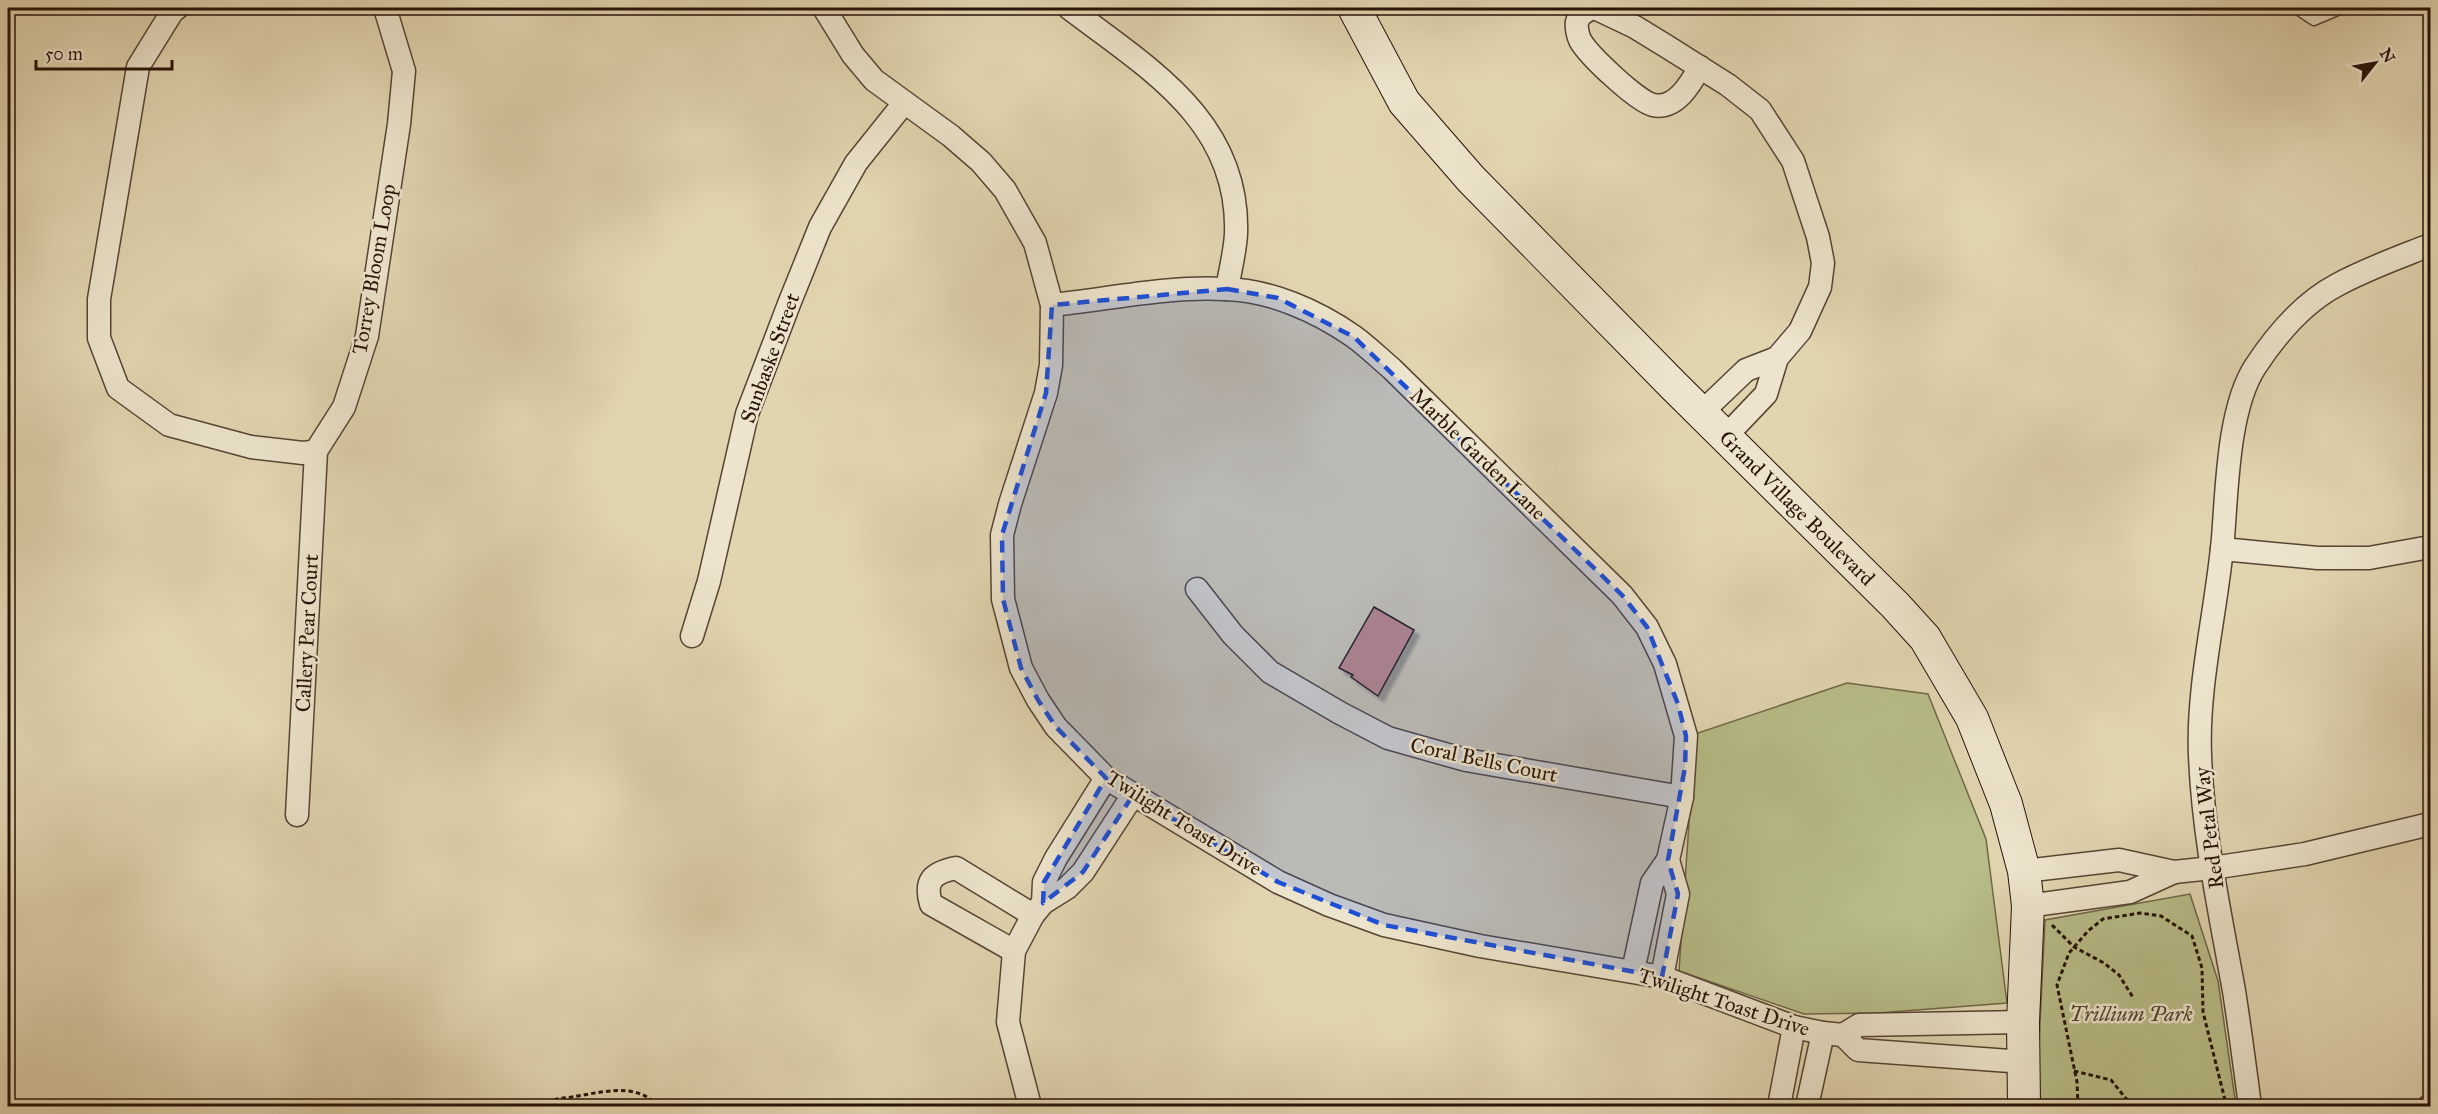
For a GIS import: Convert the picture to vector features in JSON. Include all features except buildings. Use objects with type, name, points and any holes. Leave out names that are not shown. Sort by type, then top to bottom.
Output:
[{"type":"street","points":[[177,8],[172,12],[138,67],[99,299],[99,338],[118,388],[169,425],[251,447],[303,453],[316,451]]},
{"type":"street","name":"Torrey Bloom Loop","points":[[316,451],[344,407],[366,336],[399,124],[404,71],[385,8]]},
{"type":"street","name":"Twilight Toast Drive","points":[[824,8],[853,55],[874,80],[951,136],[981,162],[1005,190],[1035,243],[1052,305],[1051,365],[1046,393],[1002,535],[1003,599],[1020,668],[1038,700],[1056,727],[1107,778],[1278,882],[1329,905],[1384,925],[1480,946],[1662,977],[1794,1027],[1833,1034],[1858,1050],[2024,1062]]},
{"type":"street","points":[[1069,8],[1151,71],[1187,102],[1213,137],[1231,184],[1236,234],[1227,289]]},
{"type":"street","name":"Grand Village Boulevard","points":[[1354,8],[1404,102],[1471,179],[1924,638],[1972,718],[1986,751],[2006,804],[2024,871],[2039,915],[2023,1022],[2024,1107]]},
{"type":"street","points":[[1700,67],[1688,89],[1670,102],[1653,105],[1636,96],[1592,57],[1580,39],[1577,23],[1581,14],[1594,8],[1635,27],[1700,67],[1760,110],[1793,161],[1818,237],[1823,263],[1820,287],[1800,331],[1777,358],[1766,394],[1725,437]]},
{"type":"street","name":"Sunbaske Street","points":[[692,636],[709,581],[747,414],[789,304],[820,227],[856,163],[904,103]]},
{"type":"street","name":"Red Petal Way","points":[[2250,1107],[2234,993],[2212,868],[2200,754],[2204,686],[2222,549],[2230,459],[2239,407],[2254,369],[2280,333],[2308,305],[2336,285],[2430,245]]},
{"type":"street","name":"Marble Garden Lane","points":[[1052,305],[1173,291],[1227,289],[1278,298],[1317,315],[1354,337],[1392,369],[1622,595],[1647,627],[1665,664],[1686,736],[1682,797],[1668,860],[1652,883],[1633,971]]},
{"type":"street","points":[[1701,413],[1746,370],[1777,358]]},
{"type":"street","name":"Callery Pear Court","points":[[297,815],[316,451]]},
{"type":"street","points":[[2222,549],[2328,558],[2369,558],[2430,547]]},
{"type":"street","name":"Coral Bells Court","points":[[1197,589],[1233,635],[1270,672],[1388,738],[1466,760],[1682,797]]},
{"type":"street","points":[[1030,1107],[1013,1049],[1008,1022],[1014,951],[1038,909],[1044,882],[1056,858],[1107,778]]},
{"type":"street","points":[[1038,909],[1067,888],[1083,872],[1133,795]]},
{"type":"street","points":[[2024,871],[2119,860],[2174,872],[2212,868],[2305,854],[2430,824]]},
{"type":"street","name":"Marble Garden Lane","points":[[1662,977],[1678,894],[1668,860]]},
{"type":"street","points":[[1014,951],[931,904],[928,892],[933,878],[942,871],[956,868],[1038,909]]},
{"type":"street","points":[[2039,915],[2130,892],[2174,872]]},
{"type":"street","points":[[1807,1107],[1833,1034],[1859,1024],[2023,1022]]},
{"type":"street","points":[[1779,1107],[1794,1027]]},
{"type":"lane","points":[[2296,8],[2314,20],[2342,8]]},
{"type":"path","points":[[2078,1107],[2074,1071],[2057,985],[2069,953],[2088,932],[2103,919],[2140,913],[2161,916],[2192,936],[2202,968],[2203,1012],[2226,1104],[2224,1107]]},
{"type":"path","points":[[2039,915],[2074,947],[2104,963],[2119,975],[2134,999]]},
{"type":"path","points":[[2074,1071],[2111,1080],[2132,1107]]},
{"type":"path","points":[[551,1107],[553,1100],[562,1097],[569,1098],[591,1092],[622,1091],[644,1094],[657,1107]]},
{"type":"highlighted area","points":[[1227,289],[1278,298],[1354,337],[1622,595],[1647,627],[1678,704],[1686,736],[1685,767],[1668,860],[1678,894],[1662,977],[1384,925],[1278,882],[1133,795],[1083,872],[1043,903],[1044,882],[1106,778],[1056,727],[1038,700],[1021,668],[1003,599],[1002,535],[1046,393],[1052,305]]},
{"type":"green space","points":[[1847,683],[1928,694],[1986,839],[2007,1003],[1878,1013],[1804,1014],[1679,971],[1695,734]]},
{"type":"green space","name":"Trillium Park","points":[[2190,894],[2218,981],[2236,1106],[2036,1106],[2045,920]]}]
